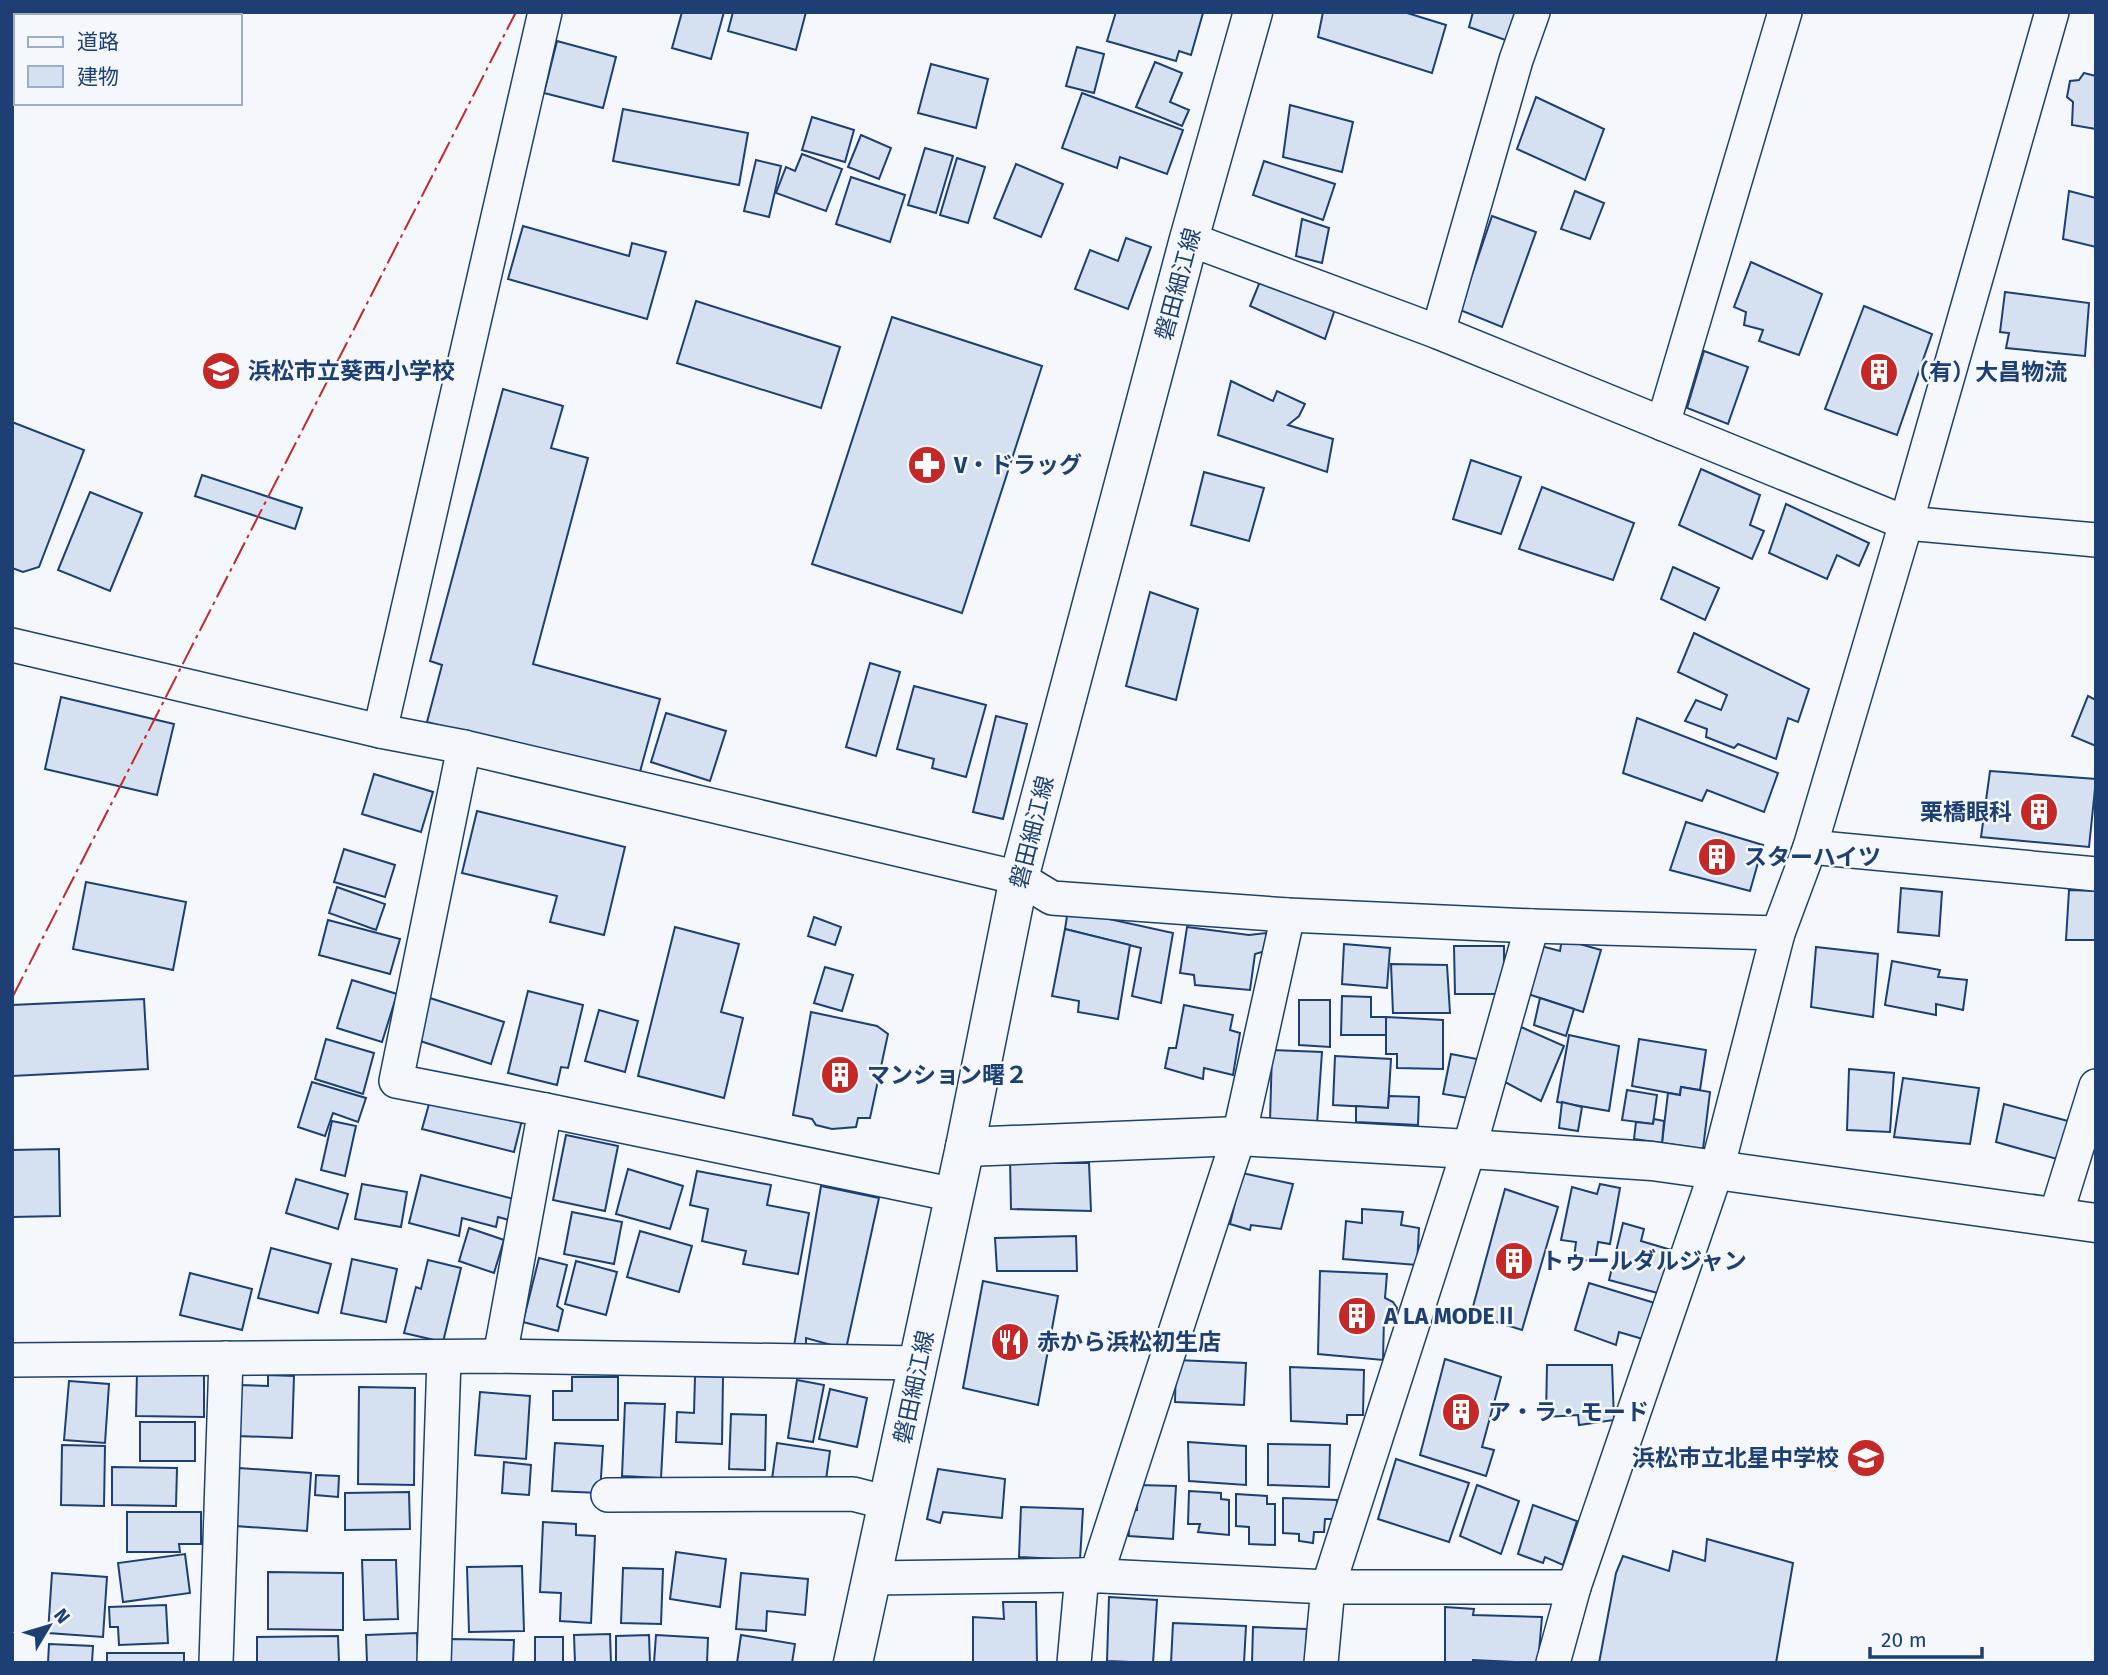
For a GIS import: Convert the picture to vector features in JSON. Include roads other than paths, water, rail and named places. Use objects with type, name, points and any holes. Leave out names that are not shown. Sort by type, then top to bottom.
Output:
[{"type":"main road","name":"磐田細江線","points":[[853,1663],[955,1195],[1019,878],[1189,239],[1253,12]]},
{"type":"main road","points":[[965,1147],[1239,1136],[1652,1161],[2096,1223]]},
{"type":"street","points":[[380,731],[545,12]]},
{"type":"street","points":[[1438,332],[1516,60],[1533,12]]},
{"type":"street","points":[[1662,424],[1785,12]]},
{"type":"street","points":[[1553,1663],[1574,1587],[1717,1170],[1778,933],[1810,847],[2052,12]]},
{"type":"street","points":[[1189,239],[1438,332],[1906,523],[2096,540]]},
{"type":"street","points":[[12,645],[380,731],[464,747],[1019,878],[1052,898],[1288,915],[1778,933]]},
{"type":"street","points":[[464,747],[396,1080],[955,1195]]},
{"type":"street","points":[[1810,847],[2096,874]]},
{"type":"street","points":[[1074,1663],[1089,1575],[1239,1136],[1288,915]]},
{"type":"street","points":[[1321,1663],[1328,1587],[1469,1149],[1532,926]]},
{"type":"street","points":[[2055,1218],[2096,1086]]},
{"type":"street","points":[[500,1356],[545,1110]]},
{"type":"street","points":[[12,1360],[500,1356],[919,1363]]},
{"type":"street","points":[[216,1663],[226,1357]]},
{"type":"street","points":[[434,1663],[444,1358]]},
{"type":"street","points":[[608,1495],[853,1494],[888,1503]]},
{"type":"street","points":[[871,1578],[1089,1575],[1328,1587],[1574,1587]]},
{"type":"place","name":"浜松市立葵西小学校","points":[[221,371]]},
{"type":"place","name":"（有）大昌物流","points":[[1879,372]]},
{"type":"place","name":"V・ドラッグ","points":[[927,465]]},
{"type":"place","name":"栗橋眼科","points":[[2039,812]]},
{"type":"place","name":"スターハイツ","points":[[1717,857]]},
{"type":"place","name":"マンション曙２","points":[[840,1075]]},
{"type":"place","name":"トゥールダルジャン","points":[[1514,1261]]},
{"type":"place","name":"A LA MODEⅡ","points":[[1357,1316]]},
{"type":"place","name":"赤から浜松初生店","points":[[1010,1342]]},
{"type":"place","name":"ア・ラ・モード","points":[[1461,1412]]},
{"type":"place","name":"浜松市立北星中学校","points":[[1866,1458]]}]
